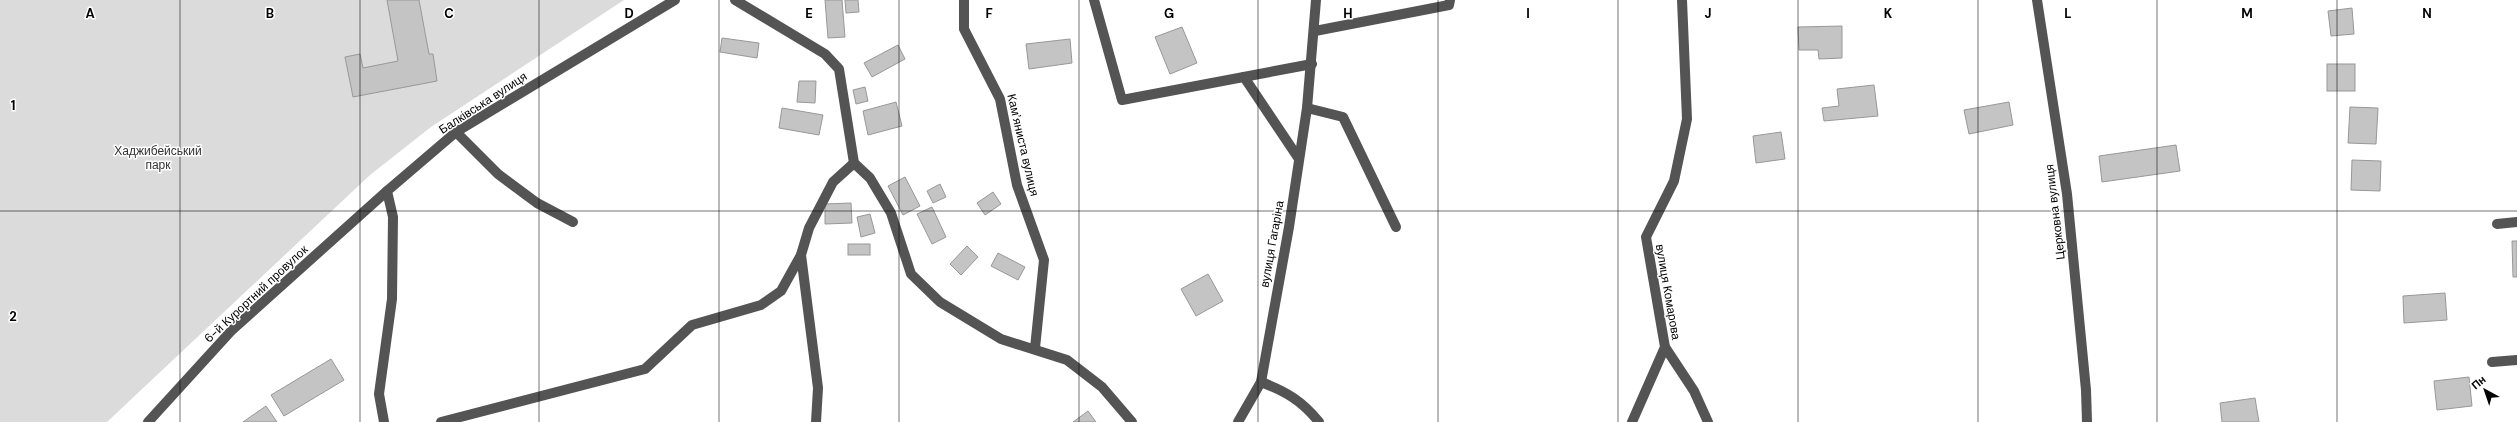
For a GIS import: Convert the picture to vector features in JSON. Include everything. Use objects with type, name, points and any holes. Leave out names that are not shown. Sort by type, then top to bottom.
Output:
[{"type":"street","name":"Балківська вулиця","points":[[387,191],[456,132],[675,0]]},
{"type":"street","points":[[735,0],[825,54],[839,69],[854,163],[870,178],[891,213],[911,274],[940,302],[1001,339],[1035,348],[1067,360],[1102,387],[1132,422]]},
{"type":"street","name":"Камʼяниста вулиця","points":[[964,0],[964,29],[1000,99],[1017,185],[1044,260],[1035,348]]},
{"type":"street","points":[[1094,0],[1122,100],[1312,64]]},
{"type":"street","name":"вулиця Гагаріна","points":[[1238,422],[1261,382],[1307,108],[1315,31],[1316,0]]},
{"type":"street","points":[[1315,31],[1449,5],[1450,0]]},
{"type":"street","name":"вулиця Комарова","points":[[1632,422],[1665,347],[1646,237],[1674,181],[1687,119],[1682,0]]},
{"type":"street","name":"Церковна вулиця","points":[[2037,0],[2067,194],[2086,390],[2087,422]]},
{"type":"street","points":[[1244,77],[1299,159]]},
{"type":"street","points":[[1307,108],[1343,117],[1396,227]]},
{"type":"street","points":[[456,132],[498,174],[537,203],[573,222]]},
{"type":"street","points":[[441,422],[646,369],[692,325],[761,305],[781,291],[801,256],[809,228],[833,182],[854,163]]},
{"type":"street","points":[[384,422],[380,394],[392,299],[393,225],[387,191]]},
{"type":"street","name":"6-й Курортний провулок","points":[[148,422],[232,330],[387,191]]},
{"type":"street","points":[[2496,224],[2517,222]]},
{"type":"street","points":[[801,256],[818,388],[816,422]]},
{"type":"street","points":[[1665,347],[1694,391],[1708,422]]},
{"type":"street","points":[[2492,362],[2517,360]]},
{"type":"street","points":[[1261,382],[1282,390],[1306,405],[1320,422]]},
{"type":"green space","name":"Хаджибейський парк","points":[[0,0],[624,0],[431,127],[370,175],[107,422],[0,422]]},
{"type":"building","points":[[387,0],[419,0],[429,54],[433,54],[437,81],[353,97],[345,57],[360,54],[363,68],[398,61]]},
{"type":"building","points":[[825,0],[842,0],[845,37],[828,38]]},
{"type":"building","points":[[845,0],[858,0],[859,12],[846,13]]},
{"type":"building","points":[[2352,8],[2354,34],[2331,36],[2328,11]]},
{"type":"building","points":[[1842,26],[1842,58],[1819,59],[1818,50],[1799,50],[1798,27]]},
{"type":"building","points":[[1182,27],[1197,63],[1170,74],[1155,37]]},
{"type":"building","points":[[722,38],[759,43],[757,58],[720,52]]},
{"type":"building","points":[[1070,39],[1072,63],[1029,69],[1026,44]]},
{"type":"building","points":[[898,45],[905,59],[872,77],[864,63]]},
{"type":"building","points":[[2327,64],[2355,64],[2355,91],[2327,91]]},
{"type":"building","points":[[799,81],[816,81],[815,103],[797,102]]},
{"type":"building","points":[[1874,85],[1878,116],[1824,121],[1822,108],[1839,106],[1837,89]]},
{"type":"building","points":[[865,87],[868,101],[856,104],[853,90]]},
{"type":"building","points":[[896,102],[902,126],[868,135],[863,111]]},
{"type":"building","points":[[2009,102],[2013,125],[1969,134],[1964,110]]},
{"type":"building","points":[[2350,107],[2378,108],[2376,144],[2348,143]]},
{"type":"building","points":[[782,108],[823,115],[819,135],[779,128]]},
{"type":"building","points":[[1781,132],[1785,159],[1756,163],[1753,136]]},
{"type":"building","points":[[2176,145],[2180,171],[2102,182],[2099,156]]},
{"type":"building","points":[[2352,160],[2381,161],[2380,191],[2351,190]]},
{"type":"building","points":[[905,177],[920,206],[903,215],[888,186]]},
{"type":"building","points":[[940,184],[946,197],[933,203],[927,191]]},
{"type":"building","points":[[993,192],[1001,204],[985,215],[977,203]]},
{"type":"building","points":[[851,203],[852,223],[825,224],[825,204]]},
{"type":"building","points":[[932,207],[946,237],[932,244],[917,214]]},
{"type":"building","points":[[870,214],[875,233],[861,237],[857,217]]},
{"type":"building","points":[[2512,241],[2517,241],[2517,277],[2513,277]]},
{"type":"building","points":[[848,244],[870,244],[870,255],[848,255]]},
{"type":"building","points":[[967,246],[978,257],[961,275],[950,264]]},
{"type":"building","points":[[998,253],[1025,267],[1018,280],[991,266]]},
{"type":"building","points":[[1208,274],[1223,301],[1196,316],[1181,289]]},
{"type":"building","points":[[2445,293],[2447,320],[2404,323],[2403,296]]},
{"type":"building","points":[[331,359],[344,380],[284,416],[271,395]]},
{"type":"building","points":[[2469,377],[2472,406],[2437,410],[2434,381]]},
{"type":"building","points":[[2255,398],[2259,422],[2222,422],[2220,403]]},
{"type":"building","points":[[266,406],[277,422],[243,422]]},
{"type":"building","points":[[1088,411],[1096,422],[1073,422]]}]
